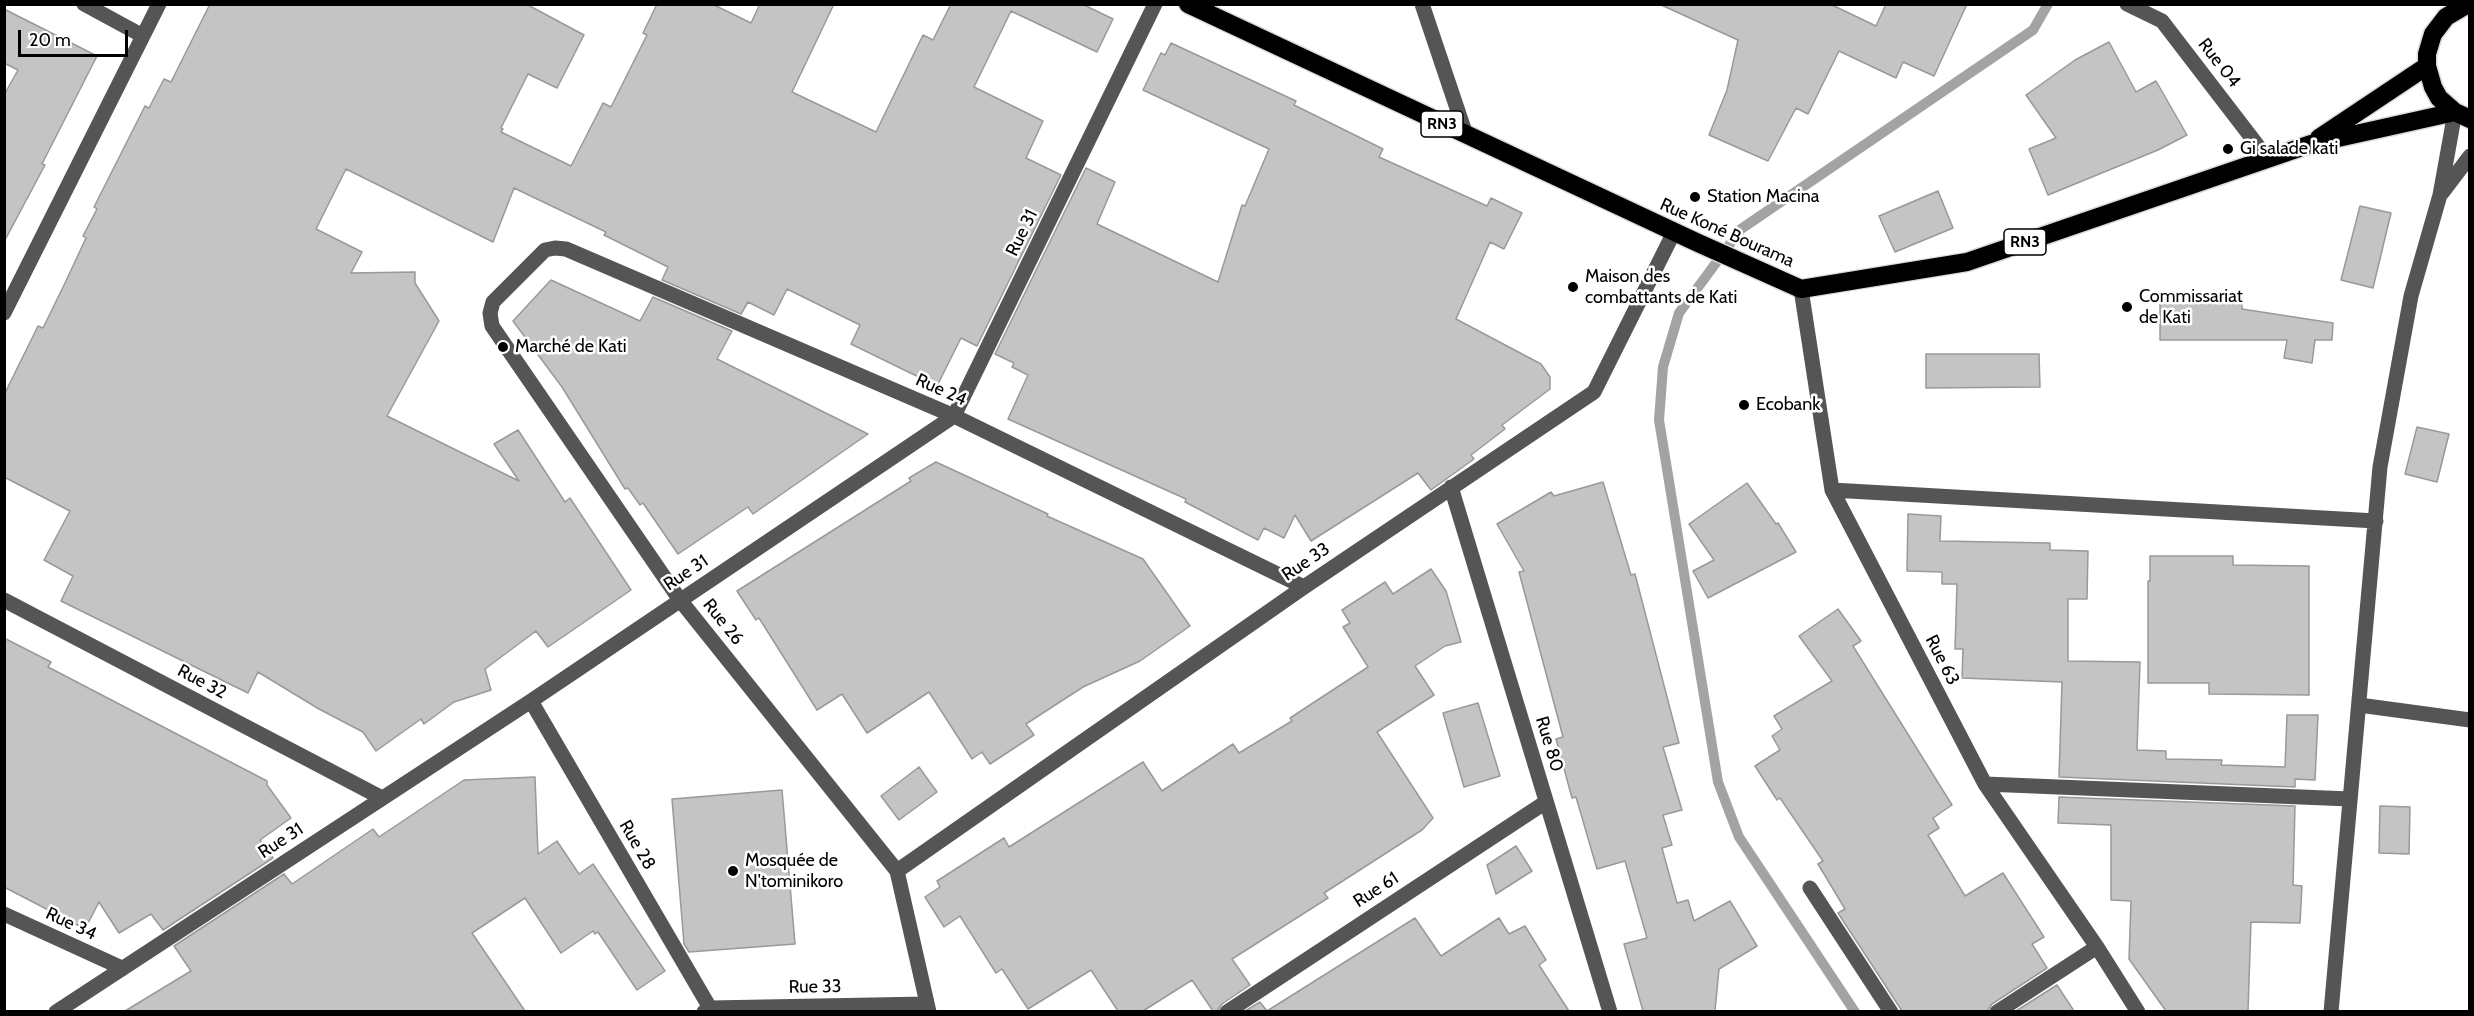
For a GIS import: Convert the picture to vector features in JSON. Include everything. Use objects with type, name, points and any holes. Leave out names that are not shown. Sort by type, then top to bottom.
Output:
[{"type":"highway","name":"Rue Koné Bourama","points":[[1188,4],[1734,260],[1801,289],[1967,262],[2310,144],[2462,116]]},
{"type":"highway","points":[[2462,116],[2439,98],[2427,66],[2427,54],[2433,34],[2446,17],[2464,5]]},
{"type":"highway","name":"Rue Koné Bourama","points":[[2310,144],[2427,66]]},
{"type":"street","points":[[84,4],[144,36]]},
{"type":"street","points":[[4,313],[10,287],[159,4]]},
{"type":"street","name":"Rue 31","points":[[56,1011],[531,701],[954,416],[1155,4]]},
{"type":"street","points":[[1422,4],[1466,135]]},
{"type":"street","name":"Rue 04","points":[[2127,4],[2162,21],[2268,159]]},
{"type":"street","points":[[2162,21],[2165,4]]},
{"type":"street","points":[[2331,1011],[2380,467],[2411,296],[2462,116]]},
{"type":"street","points":[[2440,195],[2469,156]]},
{"type":"street","name":"Rue 33","points":[[897,871],[1304,587],[1594,392],[1674,232]]},
{"type":"street","name":"Rue 24","points":[[555,248],[566,249],[954,416],[1304,587]]},
{"type":"street","name":"Rue 26","points":[[555,248],[545,250],[493,302],[490,312],[492,326],[681,600],[897,871],[928,1008]]},
{"type":"street","name":"Rue 63","points":[[1801,289],[1832,490],[1984,784],[2097,946],[2138,1011]]},
{"type":"street","name":"Rue 80","points":[[1451,487],[1610,1011]]},
{"type":"street","points":[[1832,490],[2376,521]]},
{"type":"street","name":"Rue 32","points":[[4,600],[382,798]]},
{"type":"street","name":"Rue 28","points":[[531,701],[707,1010]]},
{"type":"street","points":[[2359,705],[2469,720]]},
{"type":"street","points":[[1984,784],[2350,799]]},
{"type":"street","name":"Rue 61","points":[[1227,1011],[1546,802]]},
{"type":"street","points":[[1810,888],[1891,1011]]},
{"type":"street","name":"Rue 34","points":[[4,914],[122,968]]},
{"type":"street","points":[[1997,1011],[2097,946]]},
{"type":"street","name":"Rue 33","points":[[707,1010],[928,1008]]},
{"type":"building","name":"Marché de Kati","points":[[210,4],[526,4],[584,35],[557,88],[528,74],[501,132],[571,166],[603,103],[611,107],[647,35],[643,33],[657,4],[712,4],[751,23],[760,4],[834,4],[792,92],[876,132],[923,35],[933,40],[951,4],[1082,4],[1113,19],[1097,52],[1011,11],[974,87],[1043,121],[1026,158],[1061,175],[977,346],[961,338],[937,386],[851,344],[860,325],[787,289],[774,315],[748,302],[741,314],[662,280],[668,267],[604,235],[606,232],[514,188],[493,242],[346,169],[316,229],[362,252],[351,273],[415,272],[415,283],[439,321],[387,416],[519,481],[494,444],[518,430],[565,502],[570,498],[631,590],[548,647],[536,631],[485,669],[491,690],[454,702],[424,724],[421,719],[376,751],[363,732],[319,709],[258,672],[248,693],[61,601],[73,576],[44,560],[70,511],[4,477],[4,395],[38,326],[43,328],[65,283],[86,238],[83,236],[97,209],[94,207],[145,106],[149,108],[164,79],[171,82]]},
{"type":"building","points":[[1659,4],[1830,4],[1876,26],[1886,4],[1967,4],[1934,76],[1903,62],[1896,78],[1839,51],[1808,114],[1796,108],[1768,161],[1709,135],[1727,90],[1738,40]]},
{"type":"building","points":[[4,9],[97,56],[42,164],[45,165],[4,242],[4,95],[18,70],[4,63]]},
{"type":"building","points":[[2109,42],[2136,92],[2156,81],[2187,135],[2158,150],[2048,195],[2029,149],[2056,138],[2026,95],[2075,60]]},
{"type":"building","points":[[1171,43],[1296,101],[1294,105],[1383,149],[1379,157],[1487,206],[1491,198],[1522,213],[1504,249],[1490,242],[1456,319],[1541,364],[1550,377],[1550,389],[1502,425],[1505,429],[1471,455],[1474,459],[1431,490],[1418,473],[1311,541],[1295,515],[1284,538],[1264,528],[1258,540],[1185,502],[1186,499],[1008,419],[1028,375],[1012,367],[1014,363],[995,354],[1086,168],[1115,182],[1097,224],[1218,282],[1242,205],[1245,206],[1269,149],[1143,90],[1161,53],[1165,55]]},
{"type":"building","points":[[1938,191],[1953,228],[1895,252],[1879,216]]},
{"type":"building","points":[[2360,206],[2391,213],[2373,288],[2341,280]]},
{"type":"building","points":[[551,280],[640,321],[653,297],[732,331],[717,359],[868,434],[753,514],[748,507],[678,554],[643,503],[640,505],[628,488],[625,489],[562,387],[513,321]]},
{"type":"building","points":[[2160,296],[2242,296],[2242,309],[2333,323],[2332,340],[2315,340],[2312,363],[2284,358],[2287,340],[2160,340]]},
{"type":"building","points":[[1926,354],[2039,354],[2040,387],[1926,388]]},
{"type":"building","points":[[2417,427],[2449,434],[2437,482],[2405,474]]},
{"type":"building","points":[[936,462],[1143,559],[1190,626],[1140,661],[1083,687],[1026,724],[1034,735],[990,764],[982,752],[972,759],[929,692],[867,733],[842,694],[817,710],[759,618],[756,620],[737,591],[911,481],[909,478]]},
{"type":"building","points":[[1603,482],[1631,575],[1635,574],[1679,743],[1663,747],[1682,810],[1663,815],[1672,845],[1662,848],[1677,903],[1688,900],[1694,921],[1730,901],[1757,946],[1719,969],[1715,1011],[1643,1011],[1624,944],[1647,938],[1625,861],[1597,869],[1576,797],[1572,798],[1556,739],[1563,737],[1519,572],[1524,571],[1497,524],[1551,492],[1554,496]]},
{"type":"building","points":[[1747,483],[1776,524],[1778,523],[1796,552],[1708,598],[1693,571],[1714,560],[1689,524]]},
{"type":"building","points":[[1908,514],[1941,516],[1940,541],[2050,543],[2050,550],[2088,551],[2087,599],[2068,599],[2068,661],[2140,662],[2137,750],[2166,751],[2166,759],[2222,760],[2221,765],[2285,767],[2287,715],[2318,715],[2315,780],[2295,779],[2295,787],[2059,777],[2062,682],[1962,678],[1963,649],[1955,649],[1957,584],[1942,584],[1942,572],[1907,571]]},
{"type":"building","points":[[2150,556],[2233,556],[2233,565],[2309,566],[2309,695],[2209,694],[2209,683],[2148,683]]},
{"type":"building","points":[[1431,569],[1446,591],[1461,642],[1445,646],[1415,666],[1434,695],[1377,732],[1433,818],[1422,830],[1324,893],[1328,898],[1232,959],[1250,985],[1222,1004],[1217,1011],[1213,1011],[1192,980],[1143,1011],[1118,1011],[1091,970],[1028,1009],[1002,969],[996,973],[960,916],[944,927],[925,897],[940,887],[937,881],[1004,838],[1009,847],[1143,762],[1162,791],[1233,744],[1239,753],[1292,721],[1290,718],[1368,667],[1343,627],[1350,623],[1342,610],[1385,582],[1393,594]]},
{"type":"building","points":[[1838,609],[1861,641],[1853,646],[1952,805],[1933,818],[1939,828],[1928,835],[1965,896],[2003,873],[2044,937],[2032,944],[2047,968],[1992,1004],[1987,1011],[1902,1011],[1838,913],[1845,909],[1818,864],[1823,861],[1780,798],[1777,800],[1755,766],[1780,750],[1772,736],[1782,729],[1774,716],[1832,681],[1799,636]]},
{"type":"building","points":[[4,638],[51,662],[48,667],[267,781],[267,785],[291,818],[260,840],[273,858],[163,930],[151,914],[119,933],[99,902],[85,929],[4,887]]},
{"type":"building","points":[[1478,703],[1500,776],[1464,787],[1443,713]]},
{"type":"building","points":[[919,767],[937,792],[899,820],[881,796]]},
{"type":"building","points":[[535,777],[538,854],[557,841],[579,874],[593,864],[665,971],[637,990],[598,932],[595,934],[593,931],[561,953],[525,898],[472,933],[525,1011],[125,1011],[191,971],[174,946],[284,874],[292,884],[373,829],[379,837],[464,780]]},
{"type":"building","name":"Mosquée de N'tominikoro","points":[[782,790],[795,944],[689,952],[684,944],[672,799]]},
{"type":"building","points":[[2059,797],[2295,806],[2293,885],[2302,886],[2300,923],[2251,922],[2248,1011],[2166,1011],[2129,959],[2131,901],[2111,900],[2111,825],[2058,823]]},
{"type":"building","points":[[2380,806],[2410,807],[2409,854],[2379,853]]},
{"type":"building","points":[[1516,846],[1532,871],[1496,894],[1487,865]]},
{"type":"building","points":[[1415,918],[1441,956],[1499,918],[1509,934],[1525,926],[1546,960],[1539,965],[1569,1011],[1267,1011]]},
{"type":"building","points":[[2057,985],[2074,1011],[2016,1011]]},
{"type":"building","points":[[1260,1002],[1267,1011],[1245,1011]]},
{"type":"waterway","points":[[1855,1012],[1739,837],[1718,782],[1659,420],[1663,367],[1679,313],[1741,229],[2033,30],[2048,4]]},
{"type":"place","name":"Gi salade kati","points":[[2228,149]]},
{"type":"place","name":"Station Macina","points":[[1695,197]]},
{"type":"place","name":"Maison des combattants de Kati","points":[[1573,287]]},
{"type":"place","name":"Commissariat de Kati","points":[[2127,307]]},
{"type":"place","name":"Marché de Kati","points":[[503,347]]},
{"type":"place","name":"Ecobank","points":[[1744,405]]},
{"type":"place","name":"Mosquée de N'tominikoro","points":[[733,871]]}]
